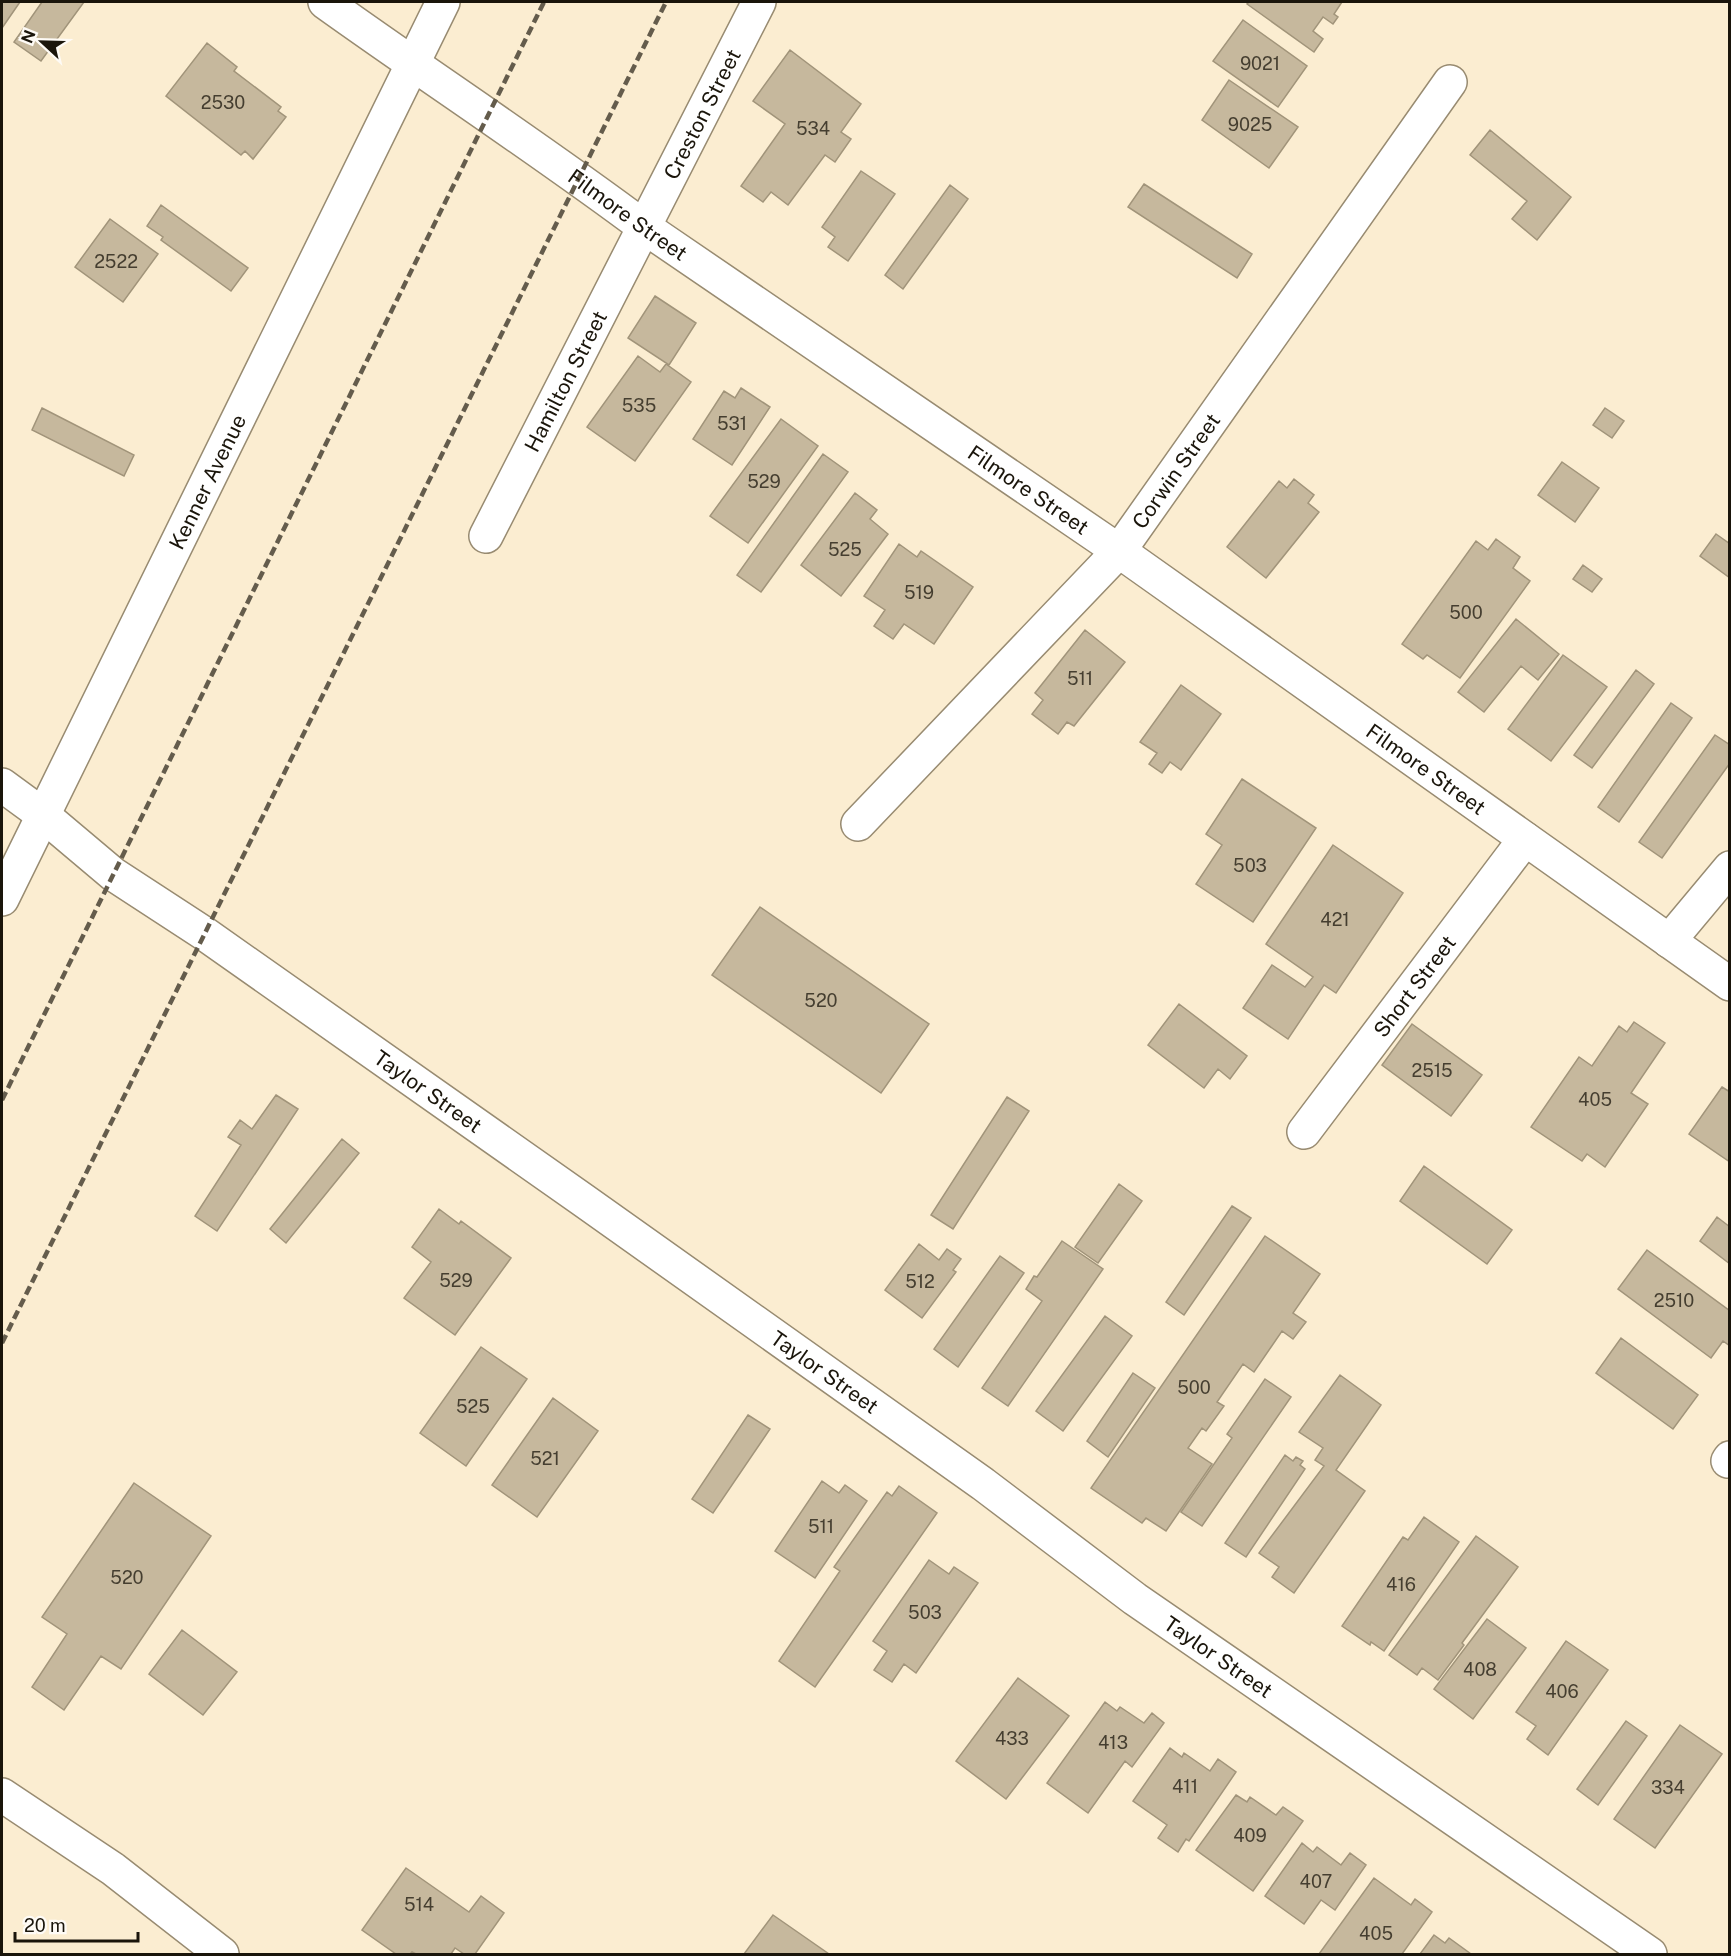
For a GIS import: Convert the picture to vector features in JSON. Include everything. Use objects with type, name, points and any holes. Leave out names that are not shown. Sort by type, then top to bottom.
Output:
[{"type":"street","name":"Filmore Street","points":[[325,2],[579,178],[644,227],[1119,551],[1730,984]]},
{"type":"street","name":"Kenner Avenue","points":[[2,899],[443,2]]},
{"type":"street","name":"Creston Street","points":[[644,227],[759,2]]},
{"type":"street","name":"Corwin Street","points":[[858,824],[1119,551],[1450,82]]},
{"type":"street","name":"Hamilton Street","points":[[486,537],[644,227]]},
{"type":"street","name":"Taylor Street","points":[[2,785],[43,815],[113,874],[224,948],[574,1193],[983,1484],[1135,1599],[1650,1954]]},
{"type":"street","name":"Short Street","points":[[1304,1132],[1525,839]]},
{"type":"street","points":[[1669,941],[1730,868]]},
{"type":"street","points":[[2,1795],[112,1869],[222,1954]]},
{"type":"building","points":[[2,2],[20,2],[2,28]]},
{"type":"building","points":[[42,2],[84,2],[41,61],[14,42]]},
{"type":"building","points":[[1249,2],[1342,2],[1334,14],[1338,17],[1333,24],[1323,17],[1313,31],[1323,39],[1314,52],[1247,4]]},
{"type":"building","points":[[1243,20],[1307,66],[1278,107],[1213,61]]},
{"type":"building","points":[[207,43],[237,67],[234,71],[281,107],[278,111],[286,117],[253,159],[245,151],[241,155],[166,96]]},
{"type":"building","points":[[790,50],[861,104],[841,132],[851,139],[835,162],[825,155],[788,205],[771,192],[763,202],[741,186],[785,124],[753,101]]},
{"type":"building","points":[[1229,80],[1298,127],[1269,168],[1202,120]]},
{"type":"building","points":[[1490,130],[1571,197],[1537,240],[1512,219],[1527,201],[1470,155]]},
{"type":"building","points":[[861,171],[895,194],[848,261],[828,247],[835,237],[822,227]]},
{"type":"building","points":[[1144,184],[1252,254],[1237,278],[1128,207]]},
{"type":"building","points":[[950,185],[968,199],[903,289],[885,275]]},
{"type":"building","points":[[161,205],[248,268],[231,291],[161,240],[163,237],[147,226]]},
{"type":"building","points":[[110,219],[158,254],[123,302],[75,267]]},
{"type":"building","points":[[655,296],[696,323],[669,365],[628,338]]},
{"type":"building","points":[[638,356],[660,372],[666,364],[691,382],[635,461],[587,427]]},
{"type":"building","points":[[741,388],[770,407],[732,465],[693,439],[724,391],[735,398]]},
{"type":"building","points":[[42,408],[134,455],[124,476],[32,430]]},
{"type":"building","points":[[1605,408],[1624,421],[1612,438],[1593,425]]},
{"type":"building","points":[[781,419],[818,446],[748,543],[710,516]]},
{"type":"building","points":[[823,454],[848,472],[761,592],[737,575]]},
{"type":"building","points":[[1562,462],[1599,488],[1575,522],[1538,495]]},
{"type":"building","points":[[1294,479],[1314,495],[1308,503],[1319,512],[1266,578],[1227,547],[1279,481],[1287,488]]},
{"type":"building","points":[[855,493],[877,510],[870,519],[888,534],[841,596],[801,565]]},
{"type":"building","points":[[1716,534],[1730,544],[1730,578],[1700,556]]},
{"type":"building","points":[[1496,539],[1520,557],[1513,568],[1530,581],[1460,678],[1427,655],[1423,659],[1402,644],[1476,541],[1488,550]]},
{"type":"building","points":[[899,544],[917,557],[921,551],[973,587],[934,644],[904,624],[893,639],[874,626],[885,610],[864,596]]},
{"type":"building","points":[[1583,565],[1602,579],[1592,592],[1573,579]]},
{"type":"building","points":[[1516,619],[1559,654],[1538,680],[1521,666],[1484,712],[1458,692]]},
{"type":"building","points":[[1085,630],[1125,662],[1074,726],[1067,722],[1058,734],[1032,714],[1043,700],[1035,693]]},
{"type":"building","points":[[1563,655],[1607,687],[1551,761],[1508,729]]},
{"type":"building","points":[[1636,670],[1654,684],[1592,768],[1574,755]]},
{"type":"building","points":[[1181,685],[1221,714],[1181,770],[1170,762],[1162,773],[1149,764],[1157,753],[1140,742]]},
{"type":"building","points":[[1671,703],[1692,718],[1619,822],[1598,807]]},
{"type":"building","points":[[1715,735],[1730,745],[1730,763],[1662,858],[1639,842]]},
{"type":"building","points":[[1242,779],[1316,828],[1253,922],[1196,884],[1222,845],[1206,834]]},
{"type":"building","points":[[1333,845],[1403,893],[1336,993],[1324,985],[1288,1039],[1243,1008],[1272,965],[1305,987],[1313,977],[1266,944]]},
{"type":"building","points":[[760,907],[929,1024],[881,1093],[712,975]]},
{"type":"building","points":[[1179,1004],[1247,1056],[1230,1079],[1218,1069],[1204,1088],[1148,1045]]},
{"type":"building","points":[[1634,1022],[1665,1043],[1631,1093],[1648,1104],[1605,1167],[1587,1154],[1582,1161],[1531,1127],[1579,1057],[1592,1066],[1619,1026],[1627,1032]]},
{"type":"building","points":[[1412,1024],[1482,1075],[1451,1116],[1382,1065]]},
{"type":"building","points":[[1722,1087],[1730,1092],[1730,1162],[1689,1134]]},
{"type":"building","points":[[276,1095],[298,1109],[217,1231],[195,1216],[241,1145],[228,1137],[240,1120],[252,1129]]},
{"type":"building","points":[[1007,1097],[1029,1111],[953,1229],[931,1215]]},
{"type":"building","points":[[342,1139],[359,1153],[286,1243],[270,1229]]},
{"type":"building","points":[[1424,1166],[1512,1230],[1487,1264],[1400,1201]]},
{"type":"building","points":[[1119,1184],[1142,1201],[1098,1263],[1075,1247]]},
{"type":"building","points":[[1232,1206],[1251,1218],[1184,1315],[1166,1302]]},
{"type":"building","points":[[439,1209],[459,1224],[461,1221],[511,1258],[455,1335],[404,1298],[431,1262],[412,1247]]},
{"type":"building","points":[[1717,1217],[1730,1227],[1730,1264],[1700,1241]]},
{"type":"building","points":[[1265,1236],[1320,1274],[1293,1313],[1306,1322],[1293,1339],[1282,1331],[1254,1372],[1243,1364],[1217,1402],[1224,1406],[1206,1431],[1202,1428],[1188,1448],[1212,1464],[1166,1531],[1146,1518],[1142,1523],[1091,1488]]},
{"type":"building","points":[[1062,1241],[1103,1269],[1008,1406],[982,1388],[1042,1301],[1026,1289]]},
{"type":"building","points":[[919,1244],[939,1260],[947,1249],[961,1259],[953,1270],[956,1272],[922,1318],[885,1290]]},
{"type":"building","points":[[1647,1250],[1730,1311],[1730,1346],[1723,1341],[1711,1358],[1618,1289]]},
{"type":"building","points":[[1000,1256],[1024,1273],[958,1367],[934,1349]]},
{"type":"building","points":[[1105,1316],[1132,1336],[1063,1431],[1036,1411]]},
{"type":"building","points":[[1621,1338],[1698,1395],[1673,1429],[1596,1373]]},
{"type":"building","points":[[481,1347],[527,1379],[466,1466],[420,1433]]},
{"type":"building","points":[[1133,1373],[1155,1388],[1108,1457],[1087,1441]]},
{"type":"building","points":[[1340,1375],[1381,1405],[1336,1470],[1365,1491],[1294,1593],[1272,1577],[1279,1567],[1259,1553],[1324,1466],[1315,1460],[1323,1448],[1299,1432]]},
{"type":"building","points":[[1265,1379],[1291,1397],[1202,1526],[1181,1512],[1232,1438],[1227,1434]]},
{"type":"building","points":[[553,1398],[598,1431],[537,1517],[492,1485]]},
{"type":"building","points":[[748,1415],[770,1429],[713,1513],[692,1499]]},
{"type":"building","points":[[1285,1455],[1293,1461],[1296,1457],[1303,1461],[1300,1465],[1305,1469],[1246,1557],[1225,1543]]},
{"type":"building","points":[[822,1481],[839,1493],[845,1485],[867,1501],[815,1578],[775,1551]]},
{"type":"building","points":[[134,1483],[211,1536],[121,1669],[101,1656],[64,1710],[32,1687],[67,1634],[42,1617]]},
{"type":"building","points":[[899,1486],[937,1513],[815,1687],[779,1661],[840,1571],[834,1567],[887,1492],[892,1496]]},
{"type":"building","points":[[1424,1517],[1459,1542],[1384,1651],[1371,1642],[1370,1645],[1342,1626],[1403,1537],[1408,1540]]},
{"type":"building","points":[[1476,1536],[1518,1567],[1438,1680],[1422,1668],[1417,1675],[1389,1655]]},
{"type":"building","points":[[929,1560],[949,1574],[954,1567],[978,1583],[916,1673],[904,1664],[892,1682],[874,1670],[887,1651],[873,1641]]},
{"type":"building","points":[[1487,1619],[1526,1648],[1473,1719],[1434,1689]]},
{"type":"building","points":[[182,1630],[237,1672],[203,1715],[149,1674]]},
{"type":"building","points":[[1566,1641],[1608,1670],[1548,1755],[1527,1739],[1536,1726],[1516,1712]]},
{"type":"building","points":[[1018,1678],[1069,1716],[1006,1799],[956,1761]]},
{"type":"building","points":[[1105,1702],[1117,1711],[1120,1707],[1144,1723],[1152,1713],[1164,1723],[1132,1767],[1125,1761],[1088,1813],[1047,1783]]},
{"type":"building","points":[[1626,1721],[1647,1736],[1598,1805],[1577,1789]]},
{"type":"building","points":[[1680,1725],[1722,1754],[1655,1848],[1614,1819]]},
{"type":"building","points":[[1170,1748],[1182,1757],[1184,1753],[1210,1771],[1218,1759],[1236,1772],[1189,1841],[1186,1839],[1178,1852],[1158,1838],[1167,1825],[1133,1801]]},
{"type":"building","points":[[1236,1795],[1247,1802],[1250,1797],[1276,1815],[1283,1807],[1303,1821],[1253,1891],[1196,1850]]},
{"type":"building","points":[[1302,1843],[1313,1852],[1317,1847],[1341,1865],[1350,1853],[1366,1865],[1335,1910],[1321,1900],[1304,1924],[1265,1896]]},
{"type":"building","points":[[406,1868],[469,1912],[481,1896],[504,1913],[475,1954],[464,1954],[455,1948],[451,1954],[412,1952],[396,1954],[362,1930]]},
{"type":"building","points":[[1374,1878],[1411,1905],[1415,1899],[1432,1912],[1402,1954],[1319,1954]]},
{"type":"building","points":[[773,1915],[829,1954],[744,1954]]},
{"type":"building","points":[[1434,1935],[1445,1943],[1449,1938],[1471,1954],[1420,1954]]},
{"type":"railway","points":[[2,1100],[544,2]]},
{"type":"railway","points":[[2,1343],[666,2]]}]
